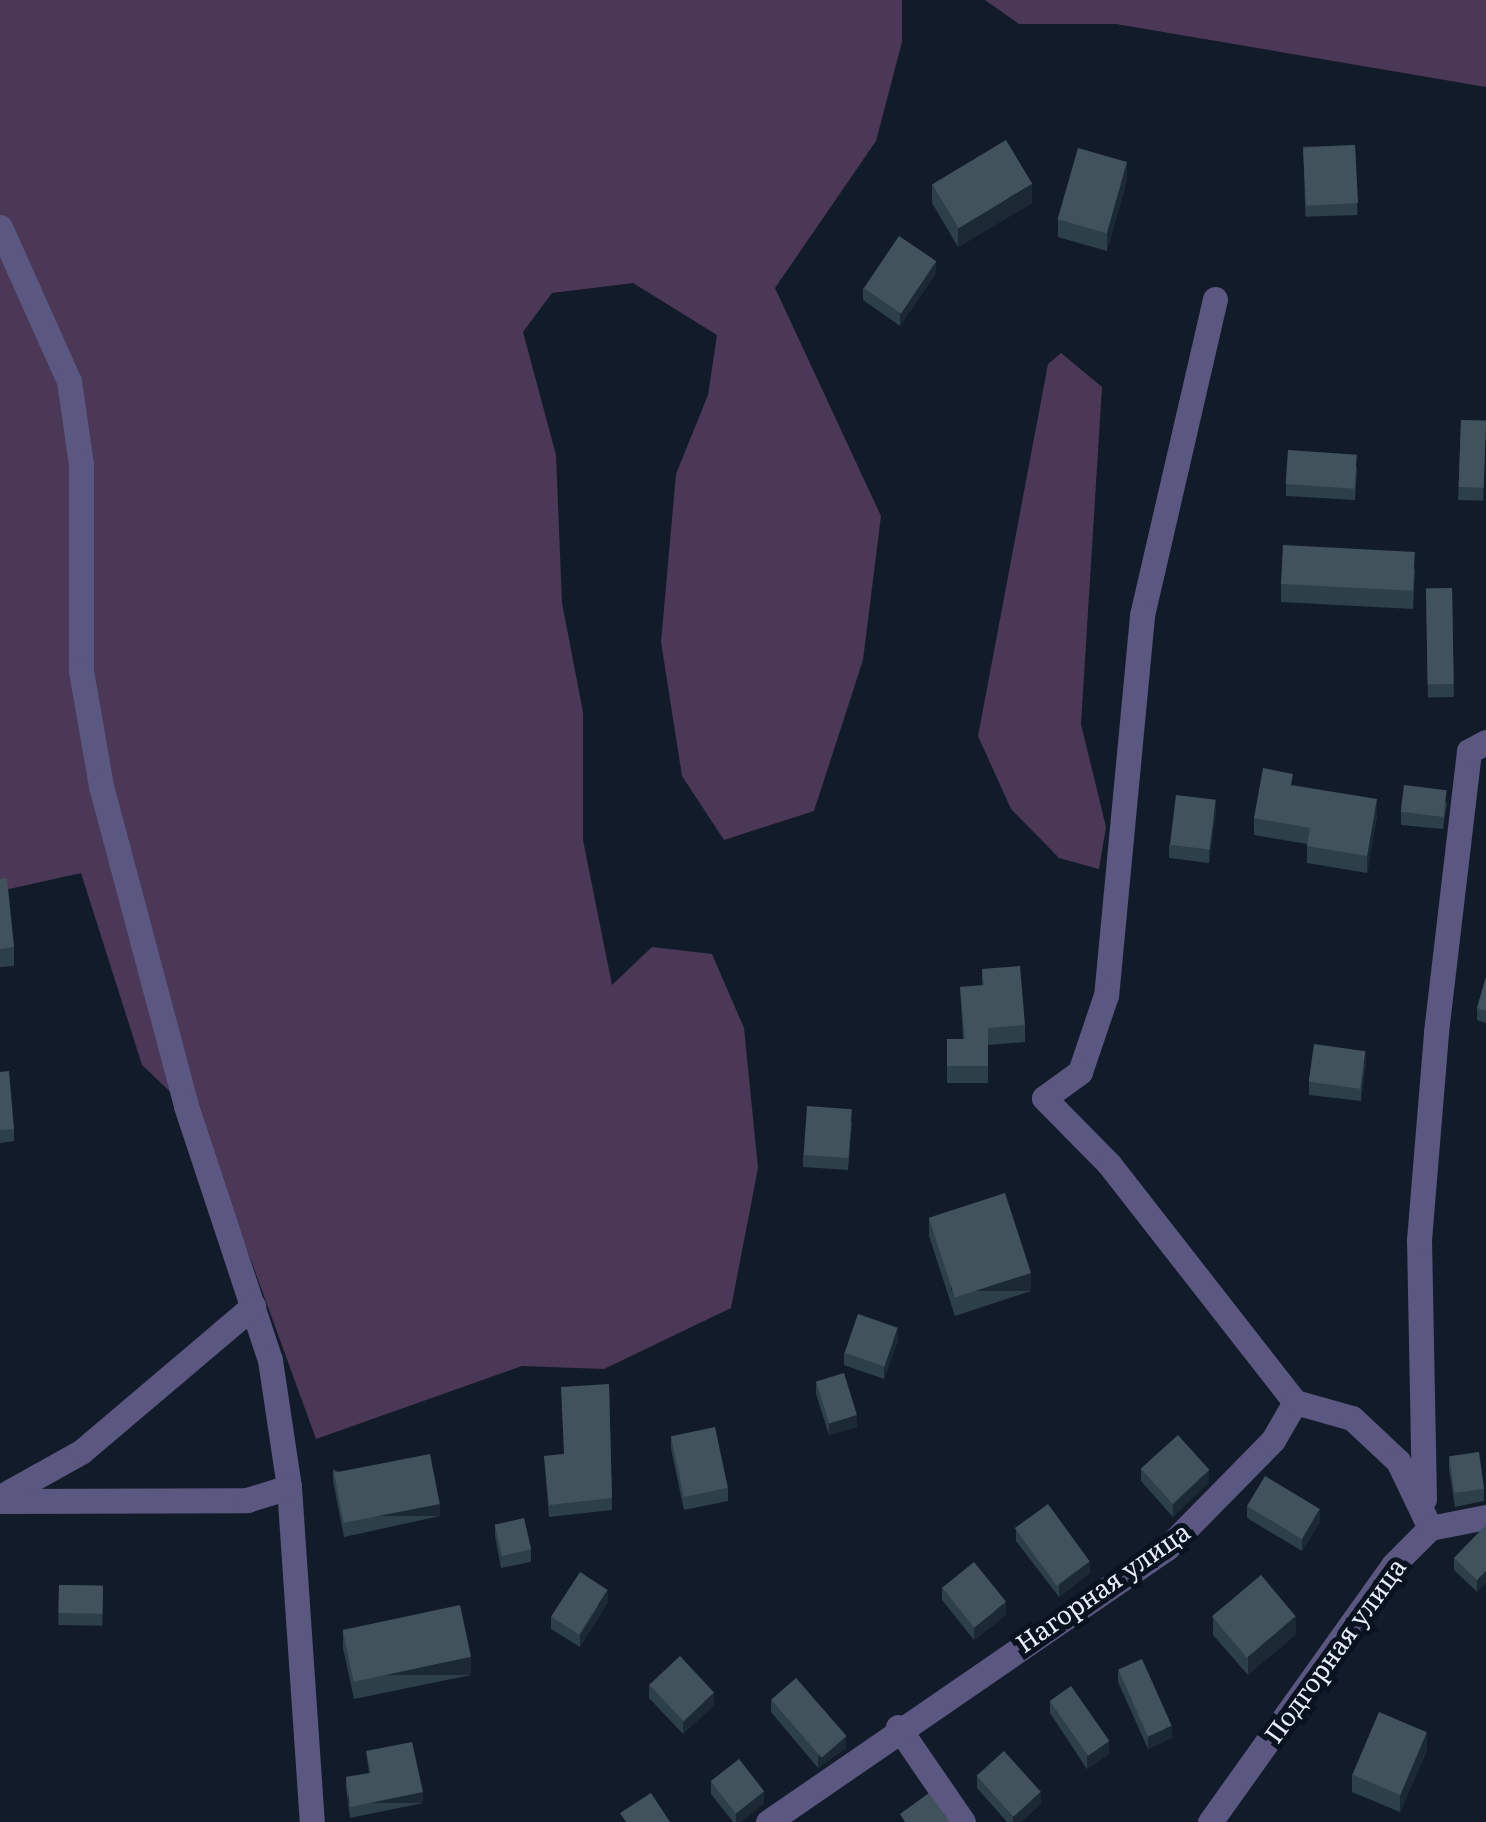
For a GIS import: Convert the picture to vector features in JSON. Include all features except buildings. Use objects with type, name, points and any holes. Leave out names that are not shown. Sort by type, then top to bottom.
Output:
[{"type":"street","points":[[0,227],[69,381],[81,464],[80,671],[101,786],[186,1106],[253,1306],[290,1487],[312,1822]]},
{"type":"street","points":[[1215,299],[1142,616],[1106,995],[1080,1072],[1044,1098],[1109,1164],[1295,1402],[1352,1418],[1424,1499]]},
{"type":"street","points":[[1486,742],[1468,752],[1436,1032],[1419,1240],[1424,1499],[1430,1528],[1486,1517]]},
{"type":"street","points":[[0,1499],[82,1452],[253,1306]]},
{"type":"street","name":"Нагорная улица","points":[[768,1822],[898,1727],[1168,1548],[1273,1440],[1295,1402]]},
{"type":"street","points":[[0,1499],[247,1500],[290,1487]]},
{"type":"street","name":"Подгорная улица","points":[[1210,1822],[1393,1565],[1430,1528]]},
{"type":"street","points":[[898,1727],[963,1822]]},
{"type":"shaded area","points":[[0,0],[902,0],[902,42],[876,141],[775,288],[881,516],[863,660],[814,811],[724,840],[682,776],[661,642],[676,474],[708,395],[717,335],[633,283],[552,293],[523,332],[556,455],[562,603],[583,712],[583,840],[612,985],[652,947],[712,954],[744,1028],[758,1168],[731,1308],[604,1369],[522,1366],[316,1439],[200,1120],[142,1065],[81,873],[0,891]]},
{"type":"shaded area","points":[[985,0],[1486,0],[1486,87],[1116,24],[1019,24]]},
{"type":"shaded area","points":[[1061,353],[1102,387],[1081,724],[1106,827],[1099,869],[1059,858],[1011,809],[978,736],[1048,364]]}]
